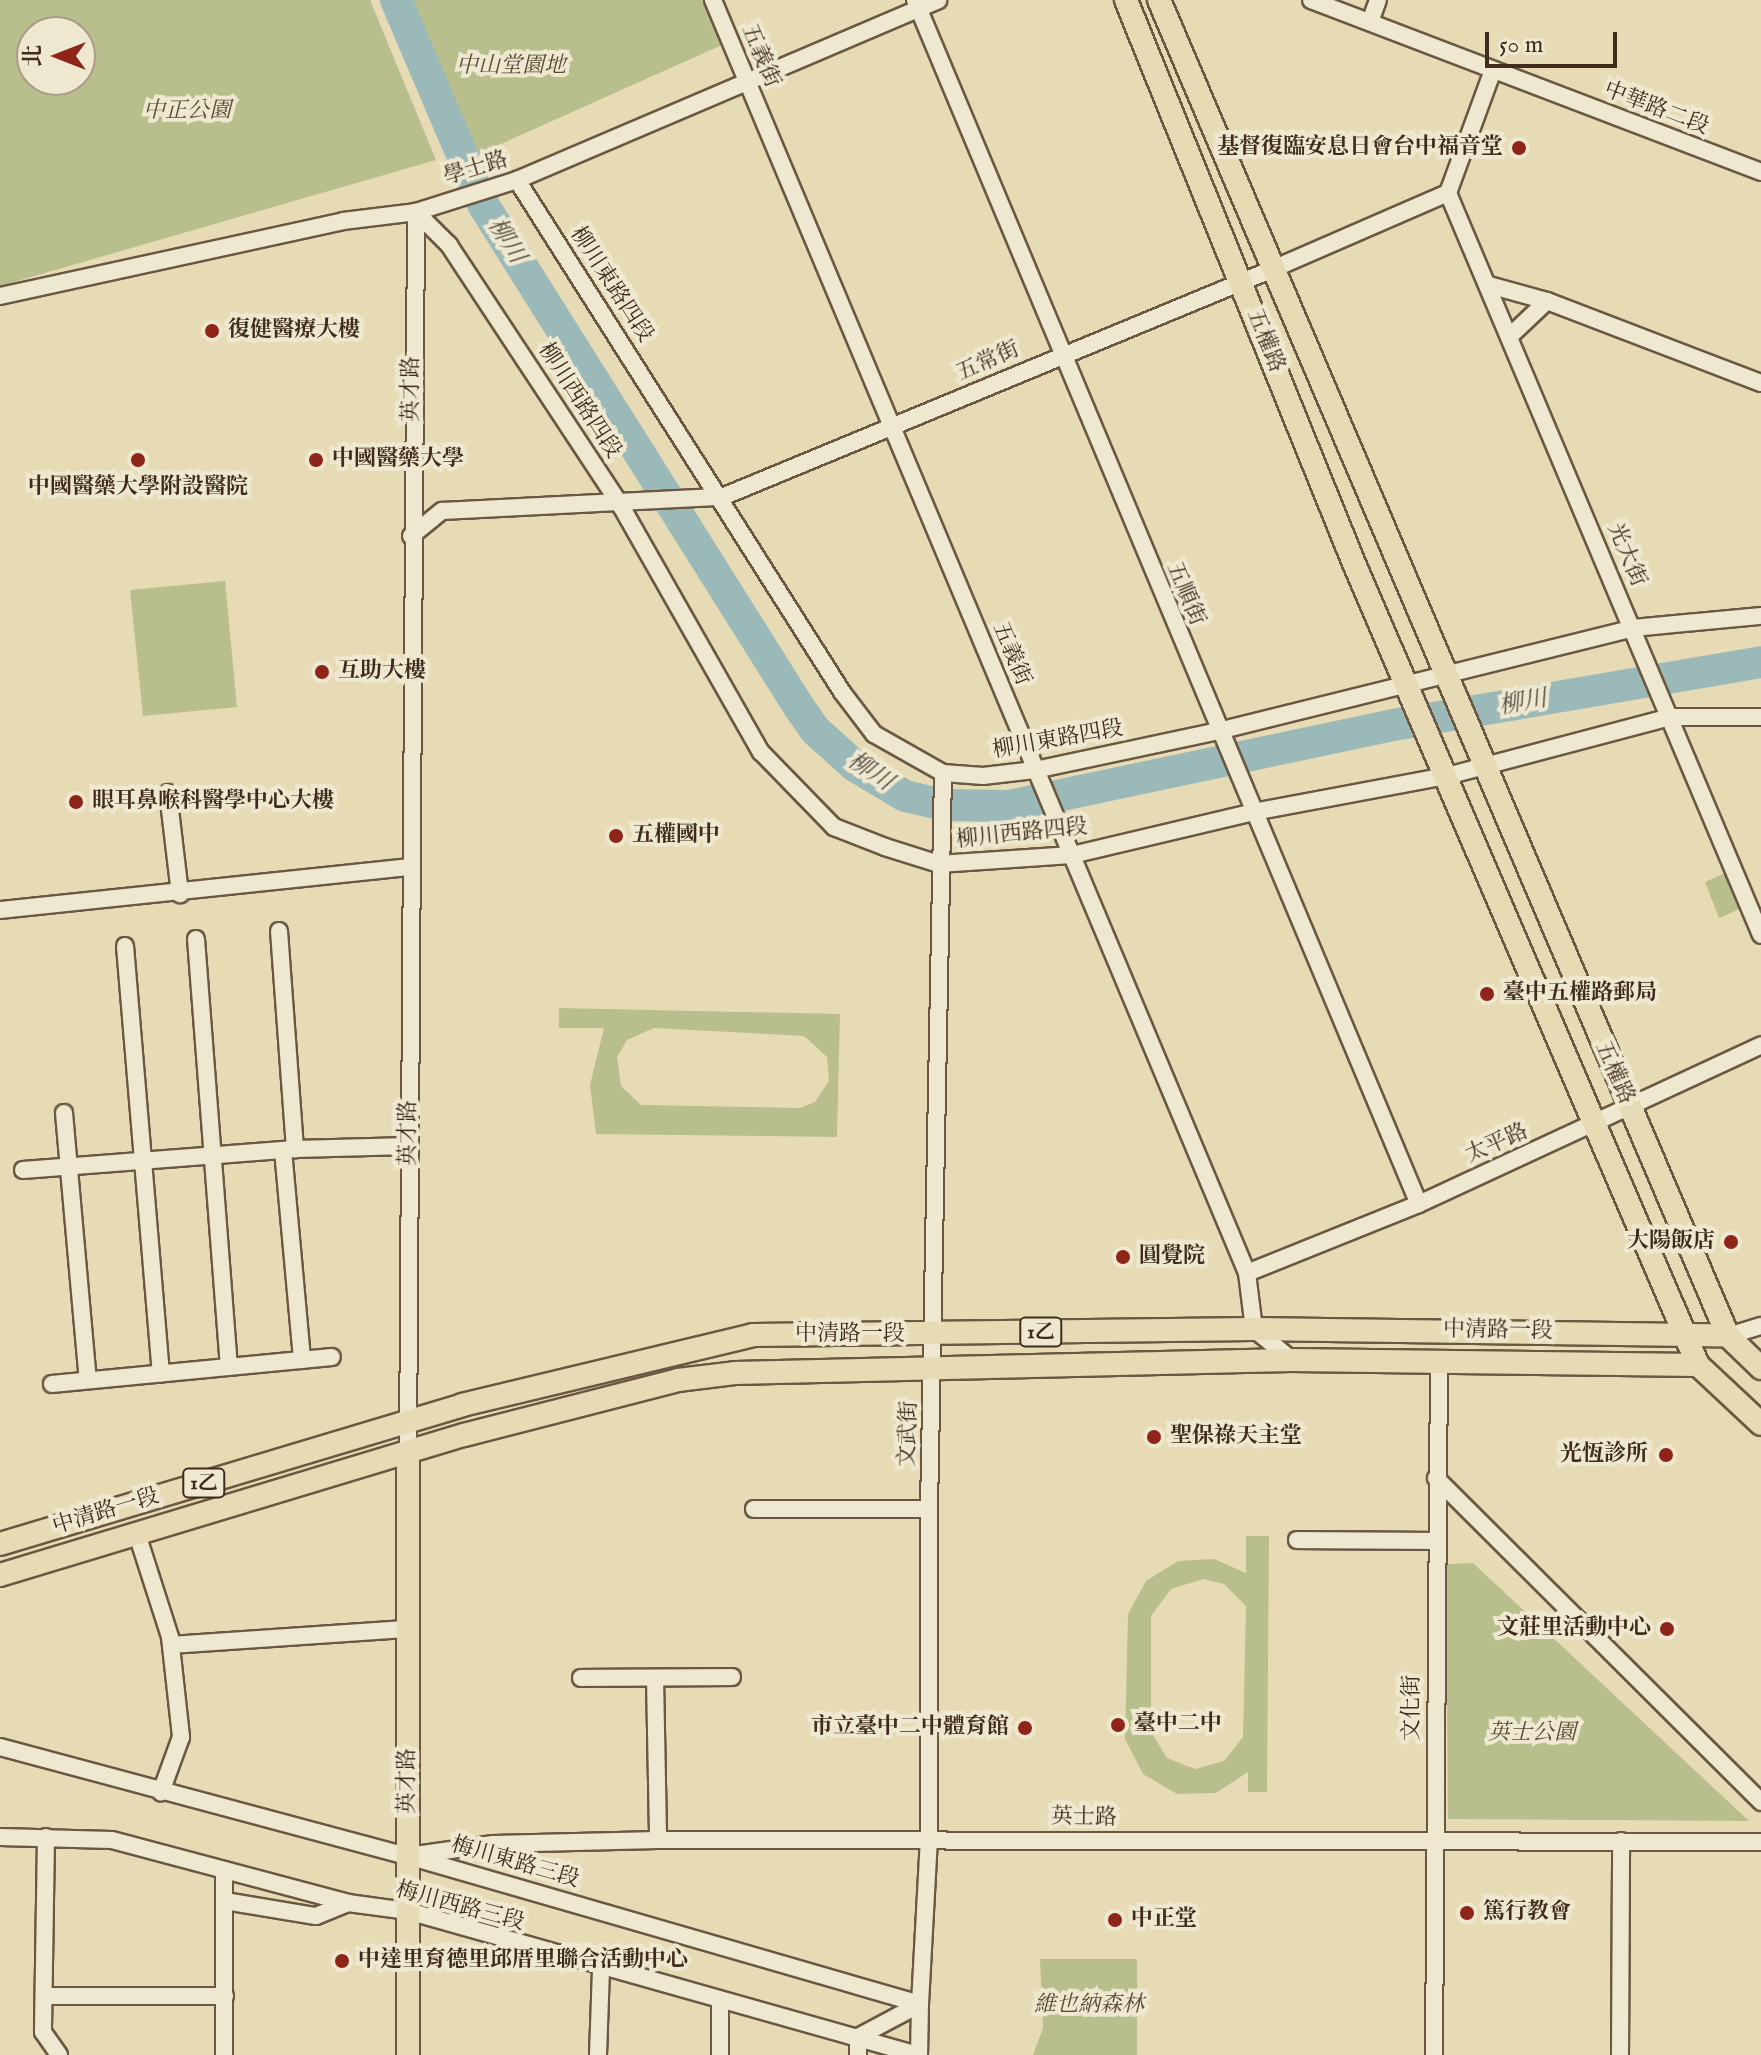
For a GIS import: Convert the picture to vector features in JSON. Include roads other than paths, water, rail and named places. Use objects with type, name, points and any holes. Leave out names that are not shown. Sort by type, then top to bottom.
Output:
[{"type":"main road","name":"五權路","points":[[1126,0],[1407,682],[1698,1365]]},
{"type":"main road","name":"五權路","points":[[1159,0],[1482,767],[1728,1336],[1761,1368]]},
{"type":"main road","name":"中清路一段","points":[[0,1544],[408,1422],[753,1335],[1254,1329],[1728,1336]]},
{"type":"main road","points":[[1728,1336],[1698,1365],[1761,1424]]},
{"type":"main road","name":"中清路一段","points":[[0,1575],[408,1453],[678,1380],[735,1373],[932,1365],[1292,1360],[1698,1365]]},
{"type":"main road","name":"英才路","points":[[408,1453],[408,2055]]},
{"type":"street","name":"五義街","points":[[713,0],[1247,1273],[1254,1329]]},
{"type":"street","name":"學士路","points":[[0,296],[343,221],[416,212],[452,198],[517,180],[747,82],[917,4],[938,0]]},
{"type":"street","name":"中華路二段","points":[[1311,0],[1761,172]]},
{"type":"street","points":[[1370,22],[1378,0]]},
{"type":"street","name":"五順街","points":[[917,4],[1218,731],[1419,1204]]},
{"type":"street","points":[[1448,193],[1493,70]]},
{"type":"street","name":"柳川東路四段","points":[[517,180],[722,497],[842,692],[874,734],[943,773],[983,776],[1035,770],[1218,731],[1633,628],[1761,616]]},
{"type":"street","name":"五常街","points":[[411,536],[442,511],[532,504],[621,506],[695,502],[722,497],[1273,269],[1448,193]]},
{"type":"street","name":"光大街","points":[[1448,193],[1761,935]]},
{"type":"street","name":"柳川西路四段","points":[[416,212],[449,245],[621,506],[731,707],[787,785],[834,827],[939,864],[1070,851],[1250,805],[1447,776],[1667,709],[1761,717]]},
{"type":"street","name":"英才路","points":[[408,1453],[411,536],[416,212]]},
{"type":"street","points":[[1489,285],[1547,301],[1761,383]]},
{"type":"street","points":[[1510,336],[1547,301]]},
{"type":"street","name":"文武街","points":[[920,2004],[929,1838],[929,1509],[943,773]]},
{"type":"street","points":[[168,793],[180,894]]},
{"type":"street","points":[[0,910],[180,894],[410,867]]},
{"type":"street","points":[[279,931],[302,1360]]},
{"type":"street","points":[[196,939],[229,1367]]},
{"type":"street","points":[[125,946],[161,1373]]},
{"type":"street","name":"太平路","points":[[1247,1273],[1419,1204],[1761,1045]]},
{"type":"street","points":[[64,1113],[88,1380]]},
{"type":"street","points":[[23,1170],[142,1159],[409,1146]]},
{"type":"street","points":[[1728,1336],[1761,1326]]},
{"type":"street","points":[[1254,1329],[1292,1360]]},
{"type":"street","points":[[52,1384],[332,1357]]},
{"type":"street","name":"文化街","points":[[1434,2055],[1435,1541],[1439,1361]]},
{"type":"street","points":[[1436,1478],[1761,1802]]},
{"type":"street","points":[[754,1509],[929,1509]]},
{"type":"street","points":[[137,1534],[171,1645],[181,1737],[161,1792]]},
{"type":"street","points":[[1297,1540],[1435,1541]]},
{"type":"street","points":[[171,1645],[408,1629]]},
{"type":"street","points":[[581,1678],[732,1677]]},
{"type":"street","points":[[655,1678],[658,1840]]},
{"type":"street","name":"梅川東路三段","points":[[0,1747],[408,1856],[920,2004]]},
{"type":"street","name":"梅川西路三段","points":[[0,1837],[112,1840],[348,1903],[408,1911],[601,1968],[918,2055]]},
{"type":"street","points":[[46,1837],[43,2032],[59,2055]]},
{"type":"street","name":"英士路","points":[[408,1856],[493,1844],[658,1840],[929,1838],[1761,1842]]},
{"type":"street","points":[[1620,2055],[1621,1841]]},
{"type":"street","points":[[224,1870],[224,2055]]},
{"type":"street","points":[[225,1901],[316,1916],[348,1903]]},
{"type":"street","points":[[598,2055],[601,1968]]},
{"type":"street","points":[[44,1996],[225,1996]]},
{"type":"street","points":[[720,2000],[720,2055]]},
{"type":"street","points":[[858,2055],[858,2037],[920,2004]]},
{"type":"street","points":[[918,2055],[920,2004]]},
{"type":"waterway","name":"柳川","points":[[396,0],[484,206],[799,707],[815,730],[855,766],[905,796],[943,805],[1009,806],[1393,725],[1761,662]]},
{"type":"place","name":"基督復臨安息日會台中福音堂","points":[[1519,148]]},
{"type":"place","name":"復健醫療大樓","points":[[212,331]]},
{"type":"place","name":"中國醫藥大學附設醫院","points":[[138,460]]},
{"type":"place","name":"中國醫藥大學","points":[[316,460]]},
{"type":"place","name":"互助大樓","points":[[322,672]]},
{"type":"place","name":"眼耳鼻喉科醫學中心大樓","points":[[76,802]]},
{"type":"place","name":"五權國中","points":[[616,836]]},
{"type":"place","name":"臺中五權路郵局","points":[[1487,994]]},
{"type":"place","name":"大陽飯店","points":[[1731,1242]]},
{"type":"place","name":"圓覺院","points":[[1123,1257]]},
{"type":"place","name":"聖保祿天主堂","points":[[1154,1437]]},
{"type":"place","name":"光恆診所","points":[[1666,1455]]},
{"type":"place","name":"文莊里活動中心","points":[[1667,1629]]},
{"type":"place","name":"臺中二中","points":[[1118,1725]]},
{"type":"place","name":"市立臺中二中體育館","points":[[1025,1728]]},
{"type":"place","name":"篤行教會","points":[[1467,1913]]},
{"type":"place","name":"中正堂","points":[[1115,1920]]},
{"type":"place","name":"中達里育德里邱厝里聯合活動中心","points":[[342,1961]]},
{"type":"park label","name":"中山堂園地","points":[[511,67]]},
{"type":"park label","name":"中正公園","points":[[187,112]]},
{"type":"park label","name":"英士公園","points":[[1532,1734]]},
{"type":"park label","name":"維也納森林","points":[[1089,2006]]}]
